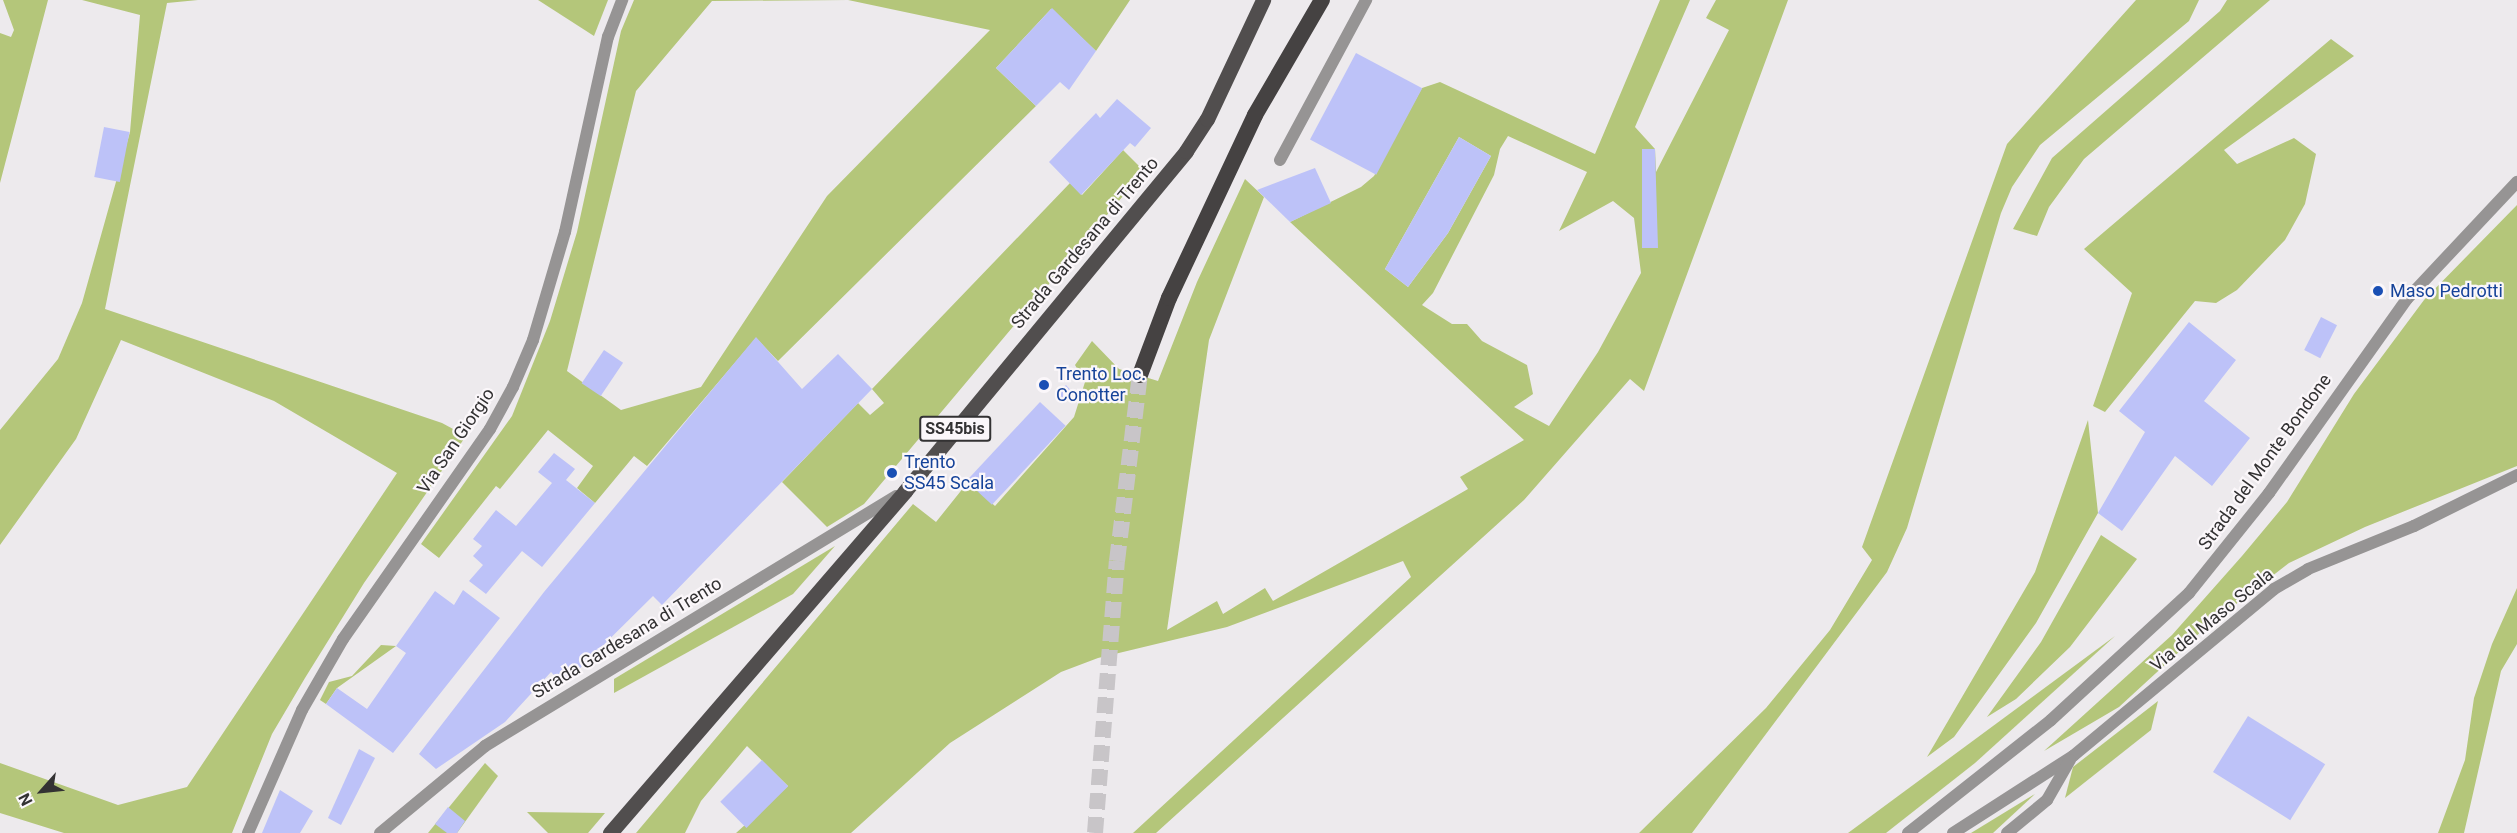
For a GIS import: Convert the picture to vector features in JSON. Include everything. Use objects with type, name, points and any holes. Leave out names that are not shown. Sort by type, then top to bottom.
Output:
[{"type":"highway","points":[[1140,375],[1168,298],[1255,115],[1322,0]]},
{"type":"main road","name":"Strada Gardesana di Trento","points":[[610,833],[905,491],[1186,151],[1207,119],[1263,0]]},
{"type":"street","name":"Via San Giorgio","points":[[248,833],[302,710],[343,639],[490,429],[517,377],[533,340],[565,232],[608,37],[622,0]]},
{"type":"street","points":[[1280,160],[1366,0]]},
{"type":"street","name":"Strada del Monte Bondone","points":[[1908,833],[2051,720],[2189,593],[2269,493],[2407,299],[2517,182]]},
{"type":"street","name":"Via del Maso Scala","points":[[1953,833],[2073,756],[2274,589],[2308,569],[2414,526],[2517,475]]},
{"type":"street","name":"Strada Gardesana di Trento","points":[[380,833],[485,746],[905,491]]},
{"type":"street","points":[[2007,833],[2047,800],[2073,756]]},
{"type":"green space","points":[[3,0],[48,0],[0,183],[0,33],[11,37],[14,30]]},
{"type":"green space","points":[[82,0],[198,0],[167,3],[105,309],[442,423],[466,436],[364,583],[305,678],[272,734],[232,833],[64,833],[0,813],[0,763],[118,805],[187,787],[397,473],[274,401],[121,340],[76,439],[0,545],[0,430],[58,359],[82,303],[130,132],[140,15]]},
{"type":"green space","points":[[538,0],[608,0],[594,36]]},
{"type":"green space","points":[[634,0],[848,0],[1130,0],[1096,51],[1051,9],[996,68],[1036,106],[778,361],[756,338],[647,466],[634,456],[595,503],[577,488],[593,466],[548,430],[500,489],[496,486],[439,558],[421,544],[512,416],[550,321],[577,232],[621,31]],"holes":[[[848,0],[990,30],[827,196],[701,387],[621,410],[567,371],[636,91],[712,1]]]},
{"type":"green space","points":[[1660,0],[1690,0],[1635,127],[1655,149],[1656,172],[1729,30],[1706,18],[1716,0],[1788,0],[1644,391],[1630,379],[1524,500],[1156,833],[1133,833],[1411,577],[1403,561],[1227,627],[1098,658],[1061,672],[950,743],[851,833],[736,833],[788,786],[747,746],[701,801],[685,833],[636,833],[913,504],[936,522],[968,482],[995,506],[1074,417],[1085,382],[1075,365],[1092,341],[1119,369],[1158,381],[1197,282],[1245,179],[1264,197],[1209,340],[1167,630],[1217,601],[1223,614],[1265,588],[1273,601],[1468,489],[1460,477],[1524,440],[1290,222],[1361,187],[1374,176],[1422,88],[1440,82],[1595,154]],"holes":[[[1508,136],[1587,172],[1559,231],[1613,201],[1634,218],[1641,273],[1598,352],[1549,426],[1514,407],[1533,394],[1527,365],[1482,341],[1467,324],[1452,324],[1422,305],[1433,293],[1494,175],[1500,149]],[[1459,137],[1491,156],[1448,233],[1408,287],[1385,269]]]},
{"type":"green space","points":[[2136,0],[2199,0],[2189,21],[2040,145],[2012,187],[2001,213],[1907,528],[1887,572],[1692,833],[1639,833],[1766,708],[1830,630],[1872,560],[1862,547],[2007,144]]},
{"type":"green space","points":[[2227,0],[2270,0],[2084,159],[2049,207],[2037,236],[2013,229],[2052,158],[2220,11]]},
{"type":"green space","points":[[2331,39],[2354,56],[2224,150],[2237,164],[2294,138],[2316,154],[2305,204],[2285,240],[2237,290],[2216,303],[2195,301],[2105,412],[2093,406],[2132,293],[2084,249]]},
{"type":"green space","points":[[1123,150],[1144,171],[864,504],[827,527],[782,482],[858,403],[870,415],[884,403],[872,389],[1070,183],[1082,195]]},
{"type":"green space","points":[[2517,205],[2517,466],[2365,527],[2289,563],[2205,628],[2119,707],[2044,751],[2172,635],[2242,556],[2287,502],[2354,394],[2424,300]]},
{"type":"green space","points":[[2088,420],[2098,513],[2036,623],[1954,737],[1927,757],[2035,572]]},
{"type":"green space","points":[[2101,535],[2137,559],[2070,647],[2016,699],[1987,717],[2041,642]]},
{"type":"green space","points":[[835,546],[793,594],[614,693],[614,679]]},
{"type":"green space","points":[[2517,588],[2517,644],[2501,671],[2464,833],[2438,833],[2465,760],[2474,698],[2492,644]]},
{"type":"green space","points":[[2115,636],[1975,763],[1886,833],[1848,833]]},
{"type":"green space","points":[[381,645],[396,646],[337,688],[326,704],[320,700],[329,682],[352,676]]},
{"type":"green space","points":[[2158,701],[2151,730],[2065,798],[2073,767]]},
{"type":"green space","points":[[485,763],[498,776],[457,833],[428,833]]},
{"type":"green space","points":[[2035,794],[1993,833],[1971,833]]},
{"type":"green space","points":[[527,812],[605,813],[588,833],[548,833]]},
{"type":"building","points":[[1052,8],[1096,51],[1069,90],[1060,82],[1036,106],[996,68]]},
{"type":"building","points":[[1356,53],[1422,88],[1376,175],[1310,140]]},
{"type":"building","points":[[1117,99],[1151,128],[1135,147],[1130,143],[1081,195],[1049,162],[1096,113],[1100,118]]},
{"type":"building","points":[[104,127],[130,132],[120,182],[94,177]]},
{"type":"building","points":[[1459,137],[1491,156],[1448,233],[1408,287],[1385,269]]},
{"type":"building","points":[[1642,149],[1655,149],[1658,248],[1642,248]]},
{"type":"building","points":[[1315,168],[1331,203],[1290,222],[1257,190]]},
{"type":"building","points":[[2321,317],[2337,325],[2320,358],[2304,350]]},
{"type":"building","points":[[2189,322],[2236,360],[2204,401],[2250,438],[2212,486],[2175,456],[2122,531],[2098,513],[2145,432],[2119,411]]},
{"type":"building","points":[[756,337],[802,389],[838,354],[872,389],[662,605],[653,596],[563,685],[551,672],[505,722],[436,769],[419,754],[544,592]]},
{"type":"building","points":[[604,350],[623,363],[601,396],[582,383]]},
{"type":"building","points":[[1066,385],[1074,394],[1064,403],[1056,394]]},
{"type":"building","points":[[1040,402],[1066,426],[992,505],[966,481]]},
{"type":"building","points":[[554,453],[575,469],[566,480],[595,503],[542,567],[522,551],[486,594],[469,581],[483,565],[473,556],[482,546],[473,539],[496,510],[516,526],[552,483],[538,472]]},
{"type":"building","points":[[463,590],[500,618],[393,753],[326,704],[337,688],[367,709],[406,653],[396,646],[435,591],[454,605]]},
{"type":"building","points":[[2248,716],[2325,764],[2290,820],[2213,772]]},
{"type":"building","points":[[359,749],[375,758],[341,825],[328,818]]},
{"type":"building","points":[[762,760],[788,786],[746,828],[720,802]]},
{"type":"building","points":[[280,790],[313,811],[300,833],[262,833]]},
{"type":"building","points":[[448,807],[465,821],[457,833],[447,833],[435,824]]},
{"type":"tunnel","points":[[1095,833],[1117,561],[1140,375]]},
{"type":"place","name":"Maso Pedrotti","points":[[2378,291]]},
{"type":"place","name":"Trento Loc. Conotter","points":[[1044,385]]},
{"type":"place","name":"Trento SS45 Scala","points":[[892,473]]}]
